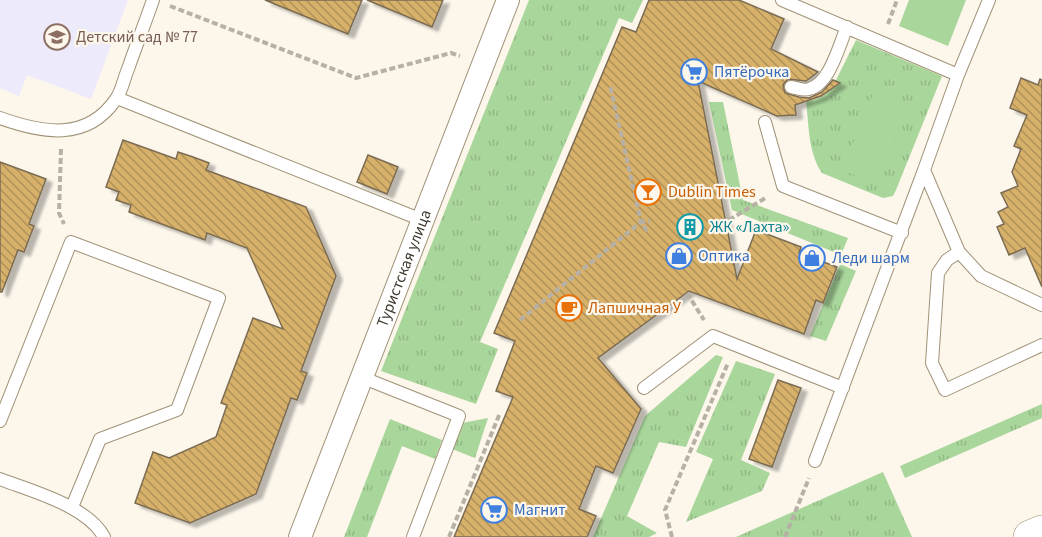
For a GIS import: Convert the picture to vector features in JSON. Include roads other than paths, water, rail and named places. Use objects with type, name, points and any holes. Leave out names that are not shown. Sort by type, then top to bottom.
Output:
[{"type":"street","name":"Туристская улица","points":[[300,537],[508,0]]},
{"type":"street","points":[[1030,537],[1042,532]]},
{"type":"lane","points":[[782,0],[958,75]]},
{"type":"lane","points":[[815,461],[902,233],[958,75],[989,0]]},
{"type":"lane","points":[[0,118],[39,130],[62,131],[79,127],[102,115],[117,98],[159,2]]},
{"type":"lane","points":[[791,87],[807,90],[818,86],[826,77],[848,27]]},
{"type":"lane","points":[[117,98],[422,220]]},
{"type":"lane","points":[[765,122],[783,186],[902,233]]},
{"type":"lane","points":[[924,170],[959,252],[981,276],[1042,305]]},
{"type":"lane","points":[[0,421],[71,242],[219,298],[177,410],[100,439],[72,507]]},
{"type":"lane","points":[[959,252],[947,260],[938,273],[932,363],[945,390],[1042,345]]},
{"type":"lane","points":[[644,388],[713,336],[843,388]]},
{"type":"lane","points":[[362,377],[459,416],[413,537]]},
{"type":"lane","points":[[0,479],[72,507],[101,530],[104,537]]},
{"type":"place","name":"Детский сад № 77","points":[[57,37]]},
{"type":"place","name":"Пятёрочка","points":[[694,72]]},
{"type":"place","name":"Dublin Times","points":[[648,192]]},
{"type":"place","name":"ЖК «Лахта»","points":[[690,227]]},
{"type":"place","name":"Оптика","points":[[679,256]]},
{"type":"place","name":"Леди шарм","points":[[812,258]]},
{"type":"place","name":"Лапшичная У","points":[[569,308]]},
{"type":"place","name":"Магнит","points":[[494,510]]}]
